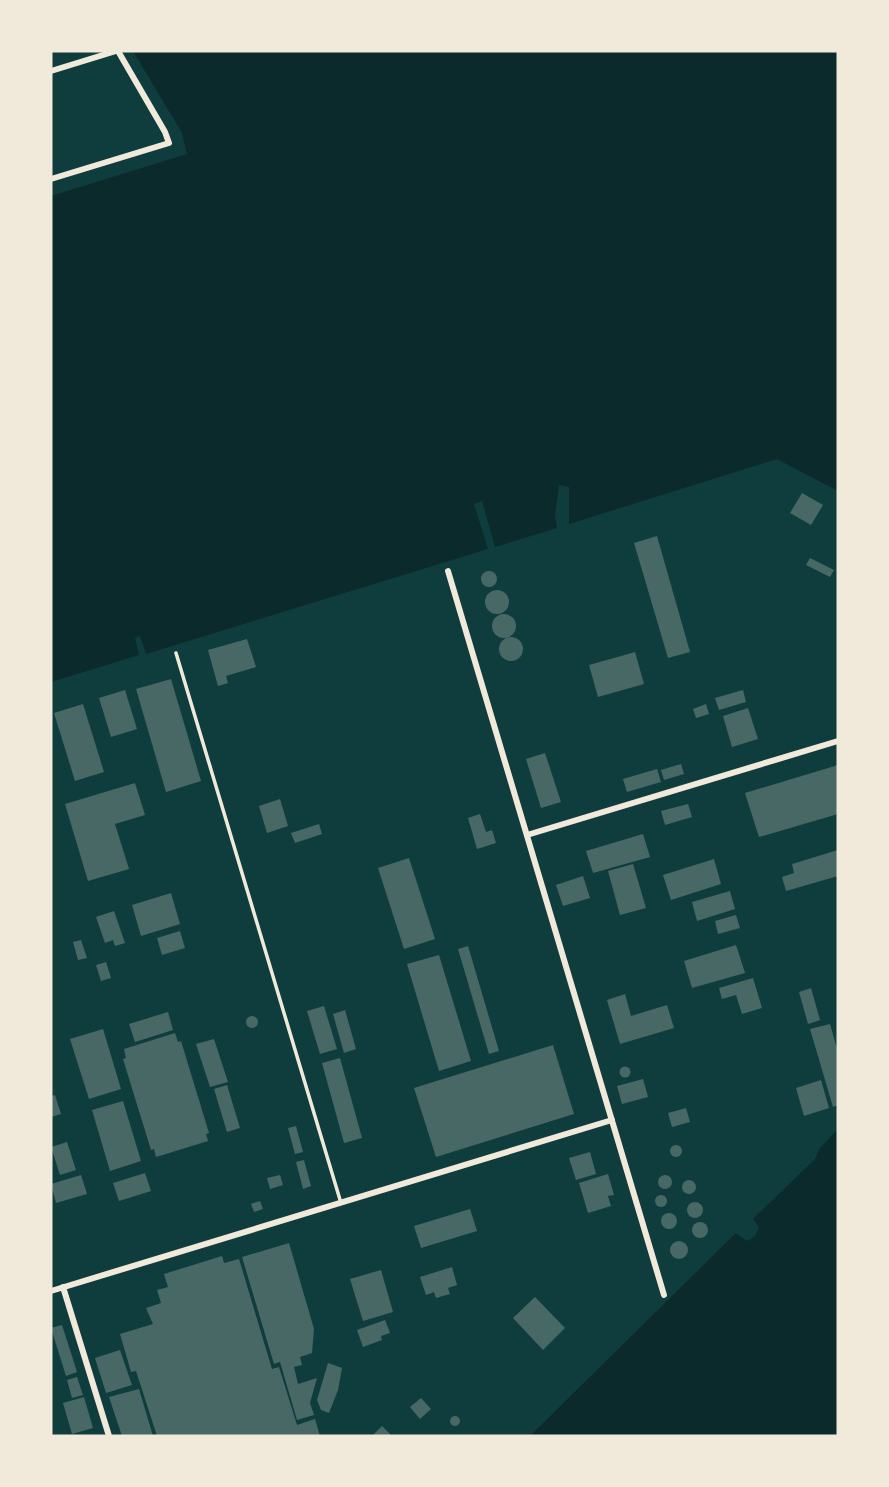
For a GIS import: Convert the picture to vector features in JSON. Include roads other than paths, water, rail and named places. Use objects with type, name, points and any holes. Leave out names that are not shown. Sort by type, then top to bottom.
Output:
[{"type":"street","points":[[51,71],[117,51],[169,143],[51,178]]},
{"type":"street","points":[[448,571],[664,1295]]},
{"type":"street","points":[[527,835],[838,741]]},
{"type":"street","points":[[51,1291],[612,1120]]},
{"type":"street","points":[[63,1287],[109,1436]]},
{"type":"lane","points":[[176,653],[341,1203]]},
{"type":"water","points":[[133,51],[838,51],[838,491],[777,459],[569,524],[569,487],[559,485],[555,515],[557,528],[495,547],[482,501],[474,504],[488,549],[146,654],[140,636],[135,638],[139,655],[51,682],[51,196],[187,154],[182,133]]},
{"type":"water","points":[[838,1129],[838,1436],[530,1436],[736,1233],[747,1241],[755,1236],[759,1227],[753,1219],[815,1159],[820,1148]]}]
